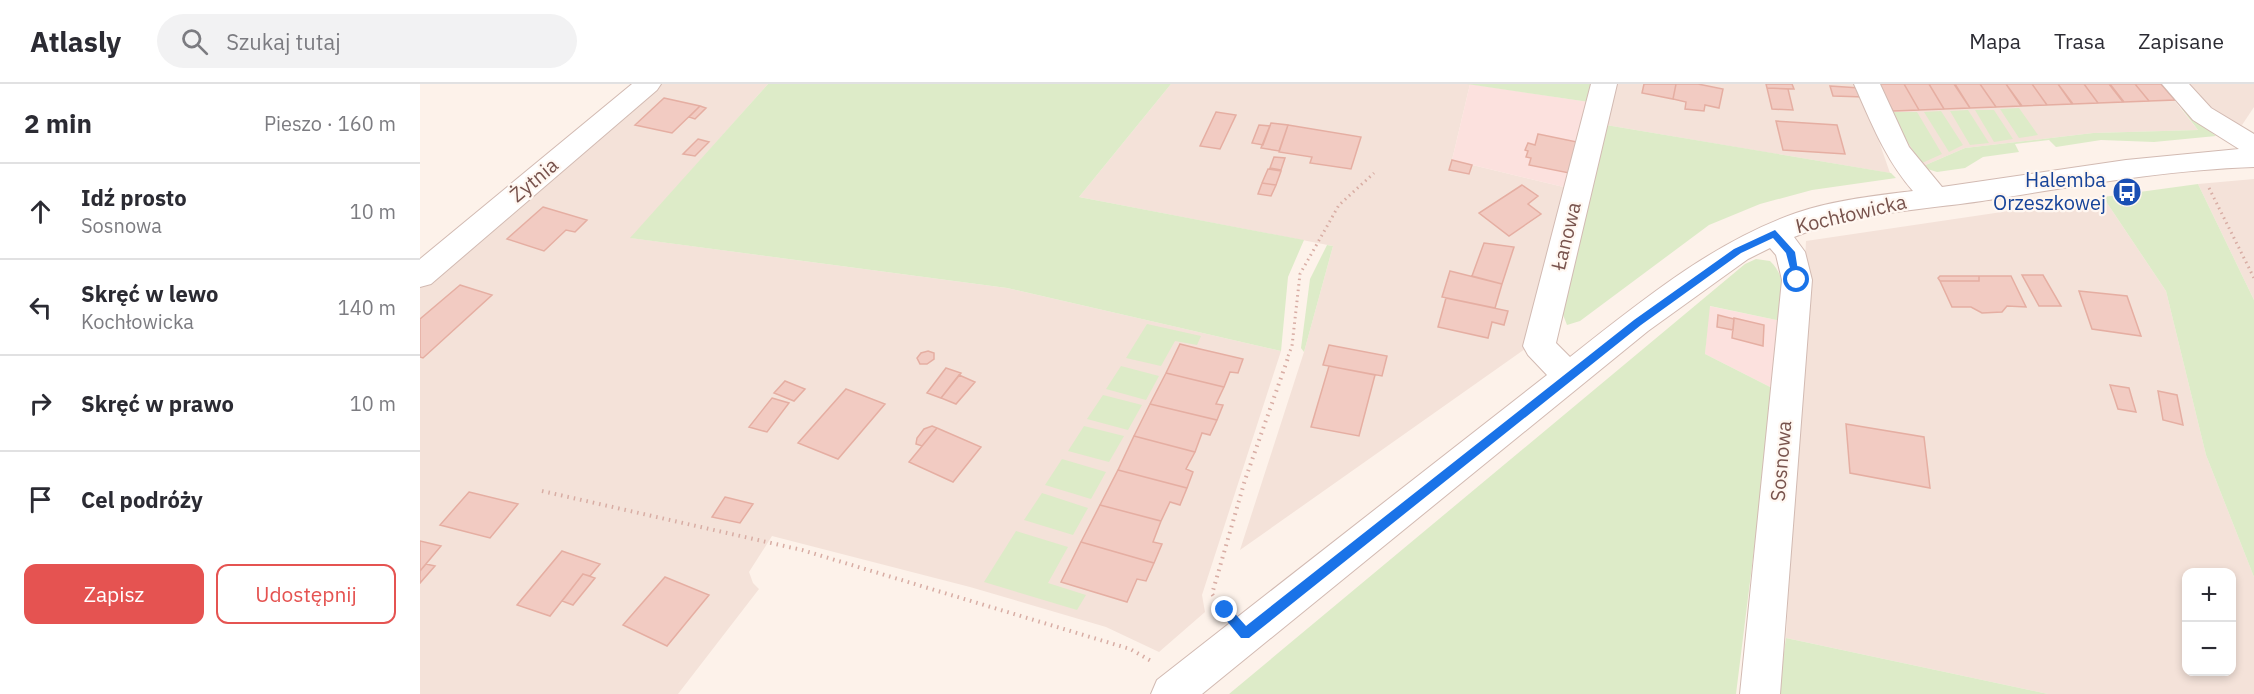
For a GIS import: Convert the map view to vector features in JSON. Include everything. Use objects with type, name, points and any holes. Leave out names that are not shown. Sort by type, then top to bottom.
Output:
[{"type":"street","name":"Żytnia","points":[[420,276],[648,84]]},
{"type":"street","name":"Łanowa","points":[[1568,377],[1539,346],[1604,84]]},
{"type":"street","points":[[1867,84],[1896,149],[1934,196]]},
{"type":"street","points":[[2175,84],[2202,114],[2254,146]]},
{"type":"street","name":"Kochłowicka","points":[[1180,687],[1568,377],[1737,251],[1808,220],[1848,210],[1934,196],[2187,162],[2254,158]]},
{"type":"street","name":"Sosnowa","points":[[1760,694],[1797,280],[1790,252],[1775,233]]},
{"type":"path","points":[[2187,162],[2204,179],[2254,278]]},
{"type":"path","points":[[1245,634],[1212,594],[1245,480],[1292,346],[1300,274],[1339,205],[1374,173]]},
{"type":"path","points":[[542,491],[802,550],[1130,650],[1180,687]]},
{"type":"shaded area","points":[[655,84],[768,84],[631,238],[1007,288],[1281,351],[1202,595],[1205,612],[1159,652],[1106,627],[970,587],[772,536],[749,572],[753,583],[759,589],[678,694],[420,694],[420,285]]},
{"type":"shaded area","points":[[1171,84],[1470,84],[1452,160],[1572,189],[1532,344],[1240,550],[1304,352],[1333,246],[1079,197]]},
{"type":"shaded area","points":[[1470,84],[1589,102],[1572,189],[1452,160]]},
{"type":"shaded area","points":[[1617,84],[1859,84],[1890,173],[1606,125]]},
{"type":"shaded area","points":[[1874,84],[2161,84],[2198,130],[2093,133],[1965,148],[1921,167],[1888,119]]},
{"type":"shaded area","points":[[2184,84],[2254,84],[2254,107],[2242,125],[2226,121],[2206,110]]},
{"type":"shaded area","points":[[2254,179],[2254,300],[2198,184]]},
{"type":"shaded area","points":[[2103,197],[2166,291],[2206,455],[2254,577],[2254,694],[2048,694],[1786,638],[1806,241]]},
{"type":"shaded area","points":[[1709,306],[1781,321],[1774,389],[1705,354]]},
{"type":"green space","points":[[768,84],[1171,84],[1079,197],[1304,240],[1288,277],[1281,351],[1007,288],[630,238]]},
{"type":"green space","points":[[1467,84],[1594,84],[1589,102]]},
{"type":"green space","points":[[2019,108],[2038,135],[2019,138],[2000,109]]},
{"type":"green space","points":[[2181,108],[2216,136],[2154,142],[2101,140],[2056,147],[2049,140],[2015,144],[2019,152],[1983,157],[1965,168],[1937,172],[1921,167],[1965,148],[2093,133],[2198,130]]},
{"type":"green space","points":[[1968,110],[1989,143],[1970,145],[1950,111]]},
{"type":"green space","points":[[1975,110],[1994,110],[2013,139],[1994,142]]},
{"type":"green space","points":[[1941,111],[1963,145],[1949,152],[1924,112]]},
{"type":"green space","points":[[1888,112],[1917,112],[1942,154],[1922,163]]},
{"type":"green space","points":[[1606,125],[1891,173],[1896,178],[1812,190],[1760,204],[1709,225],[1580,321],[1567,325],[1560,307]]},
{"type":"green space","points":[[2198,184],[2254,300],[2254,577],[2206,455],[2166,291],[2103,197]]},
{"type":"green space","points":[[1327,245],[1333,246],[1304,352],[1301,348],[1310,279]]},
{"type":"green space","points":[[1756,259],[1770,261],[1782,281],[1781,321],[1710,306],[1705,354],[1774,389],[1736,694],[1229,694],[1745,264]]},
{"type":"green space","points":[[1147,324],[1201,336],[1197,345],[1175,341],[1161,366],[1126,358]]},
{"type":"green space","points":[[1121,366],[1159,376],[1146,400],[1106,389]]},
{"type":"green space","points":[[1103,395],[1142,405],[1128,430],[1087,419]]},
{"type":"green space","points":[[1084,426],[1124,436],[1109,462],[1068,451]]},
{"type":"green space","points":[[1062,459],[1106,472],[1091,499],[1045,485]]},
{"type":"green space","points":[[1042,493],[1088,508],[1073,535],[1024,520]]},
{"type":"green space","points":[[1016,531],[1068,547],[1048,583],[1086,595],[1077,610],[984,582]]},
{"type":"green space","points":[[1786,638],[2048,694],[1778,694]]},
{"type":"building","points":[[1644,84],[1676,84],[1673,99],[1642,93]]},
{"type":"building","points":[[1676,84],[1698,84],[1723,89],[1719,108],[1705,105],[1704,111],[1685,109],[1686,102],[1673,99]]},
{"type":"building","points":[[1766,84],[1792,84],[1794,89],[1767,88]]},
{"type":"building","points":[[1878,84],[1904,84],[1919,110],[1893,111]]},
{"type":"building","points":[[1904,84],[1929,84],[1944,109],[1919,110]]},
{"type":"building","points":[[1929,84],[1954,84],[1970,108],[1944,109]]},
{"type":"building","points":[[1955,84],[1980,84],[1996,107],[1970,108]]},
{"type":"building","points":[[1980,84],[2006,84],[2021,106],[1996,107]]},
{"type":"building","points":[[2006,84],[2032,84],[2047,105],[2022,106]]},
{"type":"building","points":[[2032,84],[2058,84],[2072,104],[2047,105]]},
{"type":"building","points":[[2058,84],[2084,84],[2098,103],[2073,104]]},
{"type":"building","points":[[2084,84],[2109,84],[2123,102],[2098,103]]},
{"type":"building","points":[[2110,84],[2135,84],[2149,101],[2124,102]]},
{"type":"building","points":[[2135,84],[2161,84],[2175,100],[2149,101]]},
{"type":"building","points":[[1830,86],[1860,88],[1864,97],[1833,96]]},
{"type":"building","points":[[1767,88],[1788,89],[1793,110],[1772,109]]},
{"type":"building","points":[[664,98],[700,106],[672,133],[635,125]]},
{"type":"building","points":[[700,106],[706,108],[695,119],[689,117]]},
{"type":"building","points":[[1216,112],[1236,115],[1220,149],[1200,146]]},
{"type":"building","points":[[1776,121],[1837,125],[1845,154],[1783,150]]},
{"type":"building","points":[[1271,123],[1288,125],[1279,151],[1261,148]]},
{"type":"building","points":[[1259,125],[1270,126],[1263,145],[1252,143]]},
{"type":"building","points":[[1288,125],[1361,137],[1351,169],[1310,163],[1312,157],[1279,152]]},
{"type":"building","points":[[1538,134],[1577,142],[1569,173],[1529,165],[1531,158],[1526,157],[1528,151],[1525,150],[1528,143],[1535,145]]},
{"type":"building","points":[[698,139],[709,142],[695,156],[683,154]]},
{"type":"building","points":[[1274,157],[1285,158],[1281,170],[1270,168]]},
{"type":"building","points":[[1452,160],[1472,165],[1469,174],[1449,170]]},
{"type":"building","points":[[1268,169],[1281,171],[1276,185],[1262,183]]},
{"type":"building","points":[[1262,183],[1276,185],[1271,196],[1258,194]]},
{"type":"building","points":[[1522,185],[1538,196],[1528,204],[1541,214],[1509,236],[1479,213]]},
{"type":"building","points":[[543,207],[587,220],[575,232],[566,230],[544,251],[507,239]]},
{"type":"building","points":[[1484,243],[1514,247],[1502,284],[1472,276]]},
{"type":"building","points":[[1450,271],[1502,284],[1495,308],[1442,297]]},
{"type":"building","points":[[2022,275],[2043,275],[2061,306],[2039,306]]},
{"type":"building","points":[[1940,276],[1979,276],[1979,281],[1940,281],[1938,278]]},
{"type":"building","points":[[1979,276],[2011,276],[2026,307],[2007,306],[2002,312],[1982,313],[1971,307],[1952,307],[1940,281],[1979,281]]},
{"type":"building","points":[[460,285],[492,295],[423,358],[420,357],[420,319]]},
{"type":"building","points":[[2079,291],[2127,296],[2141,336],[2092,329]]},
{"type":"building","points":[[1446,298],[1508,311],[1504,325],[1492,322],[1488,338],[1438,327]]},
{"type":"building","points":[[1718,315],[1734,319],[1733,330],[1717,327]]},
{"type":"building","points":[[1734,318],[1764,325],[1763,346],[1732,338]]},
{"type":"building","points":[[1180,344],[1243,359],[1238,373],[1230,372],[1224,387],[1166,373]]},
{"type":"building","points":[[1329,345],[1387,356],[1382,376],[1323,365]]},
{"type":"building","points":[[928,351],[934,353],[934,359],[927,364],[920,364],[917,358],[921,353]]},
{"type":"building","points":[[1329,366],[1375,375],[1359,436],[1311,427]]},
{"type":"building","points":[[946,368],[961,373],[941,398],[927,393]]},
{"type":"building","points":[[1166,373],[1224,387],[1216,404],[1223,405],[1217,420],[1150,404]]},
{"type":"building","points":[[959,375],[975,382],[956,404],[941,398]]},
{"type":"building","points":[[785,381],[805,389],[794,401],[774,393]]},
{"type":"building","points":[[2110,385],[2129,388],[2136,412],[2118,409]]},
{"type":"building","points":[[846,389],[885,404],[838,459],[798,443]]},
{"type":"building","points":[[2158,391],[2177,395],[2183,425],[2163,420]]},
{"type":"building","points":[[772,398],[789,403],[767,432],[749,427]]},
{"type":"building","points":[[1150,404],[1217,420],[1210,435],[1202,433],[1195,452],[1134,436]]},
{"type":"building","points":[[1846,424],[1924,437],[1930,488],[1850,473]]},
{"type":"building","points":[[932,426],[937,428],[922,446],[916,444],[917,438],[924,429]]},
{"type":"building","points":[[937,428],[981,447],[953,482],[909,462]]},
{"type":"building","points":[[1134,436],[1195,452],[1186,469],[1193,472],[1187,488],[1118,470]]},
{"type":"building","points":[[1118,470],[1187,488],[1180,505],[1170,502],[1161,521],[1100,505]]},
{"type":"building","points":[[469,492],[518,504],[490,538],[440,525]]},
{"type":"building","points":[[725,497],[753,504],[740,523],[712,517]]},
{"type":"building","points":[[1100,505],[1161,521],[1153,542],[1162,544],[1154,563],[1081,542]]},
{"type":"building","points":[[420,541],[441,546],[420,571]]},
{"type":"building","points":[[1081,542],[1154,563],[1146,581],[1137,579],[1127,602],[1061,582]]},
{"type":"building","points":[[562,551],[600,564],[590,576],[583,574],[550,616],[517,605]]},
{"type":"building","points":[[426,564],[435,566],[420,583],[420,571]]},
{"type":"building","points":[[583,574],[595,578],[573,605],[562,601]]},
{"type":"building","points":[[665,577],[709,595],[667,646],[623,625]]},
{"type":"place","name":"Halemba Orzeszkowej","points":[[2127,192]]},
{"type":"route","points":[[1225,610],[1245,634],[1638,322],[1737,251],[1775,233],[1790,252],[1797,280]]}]
